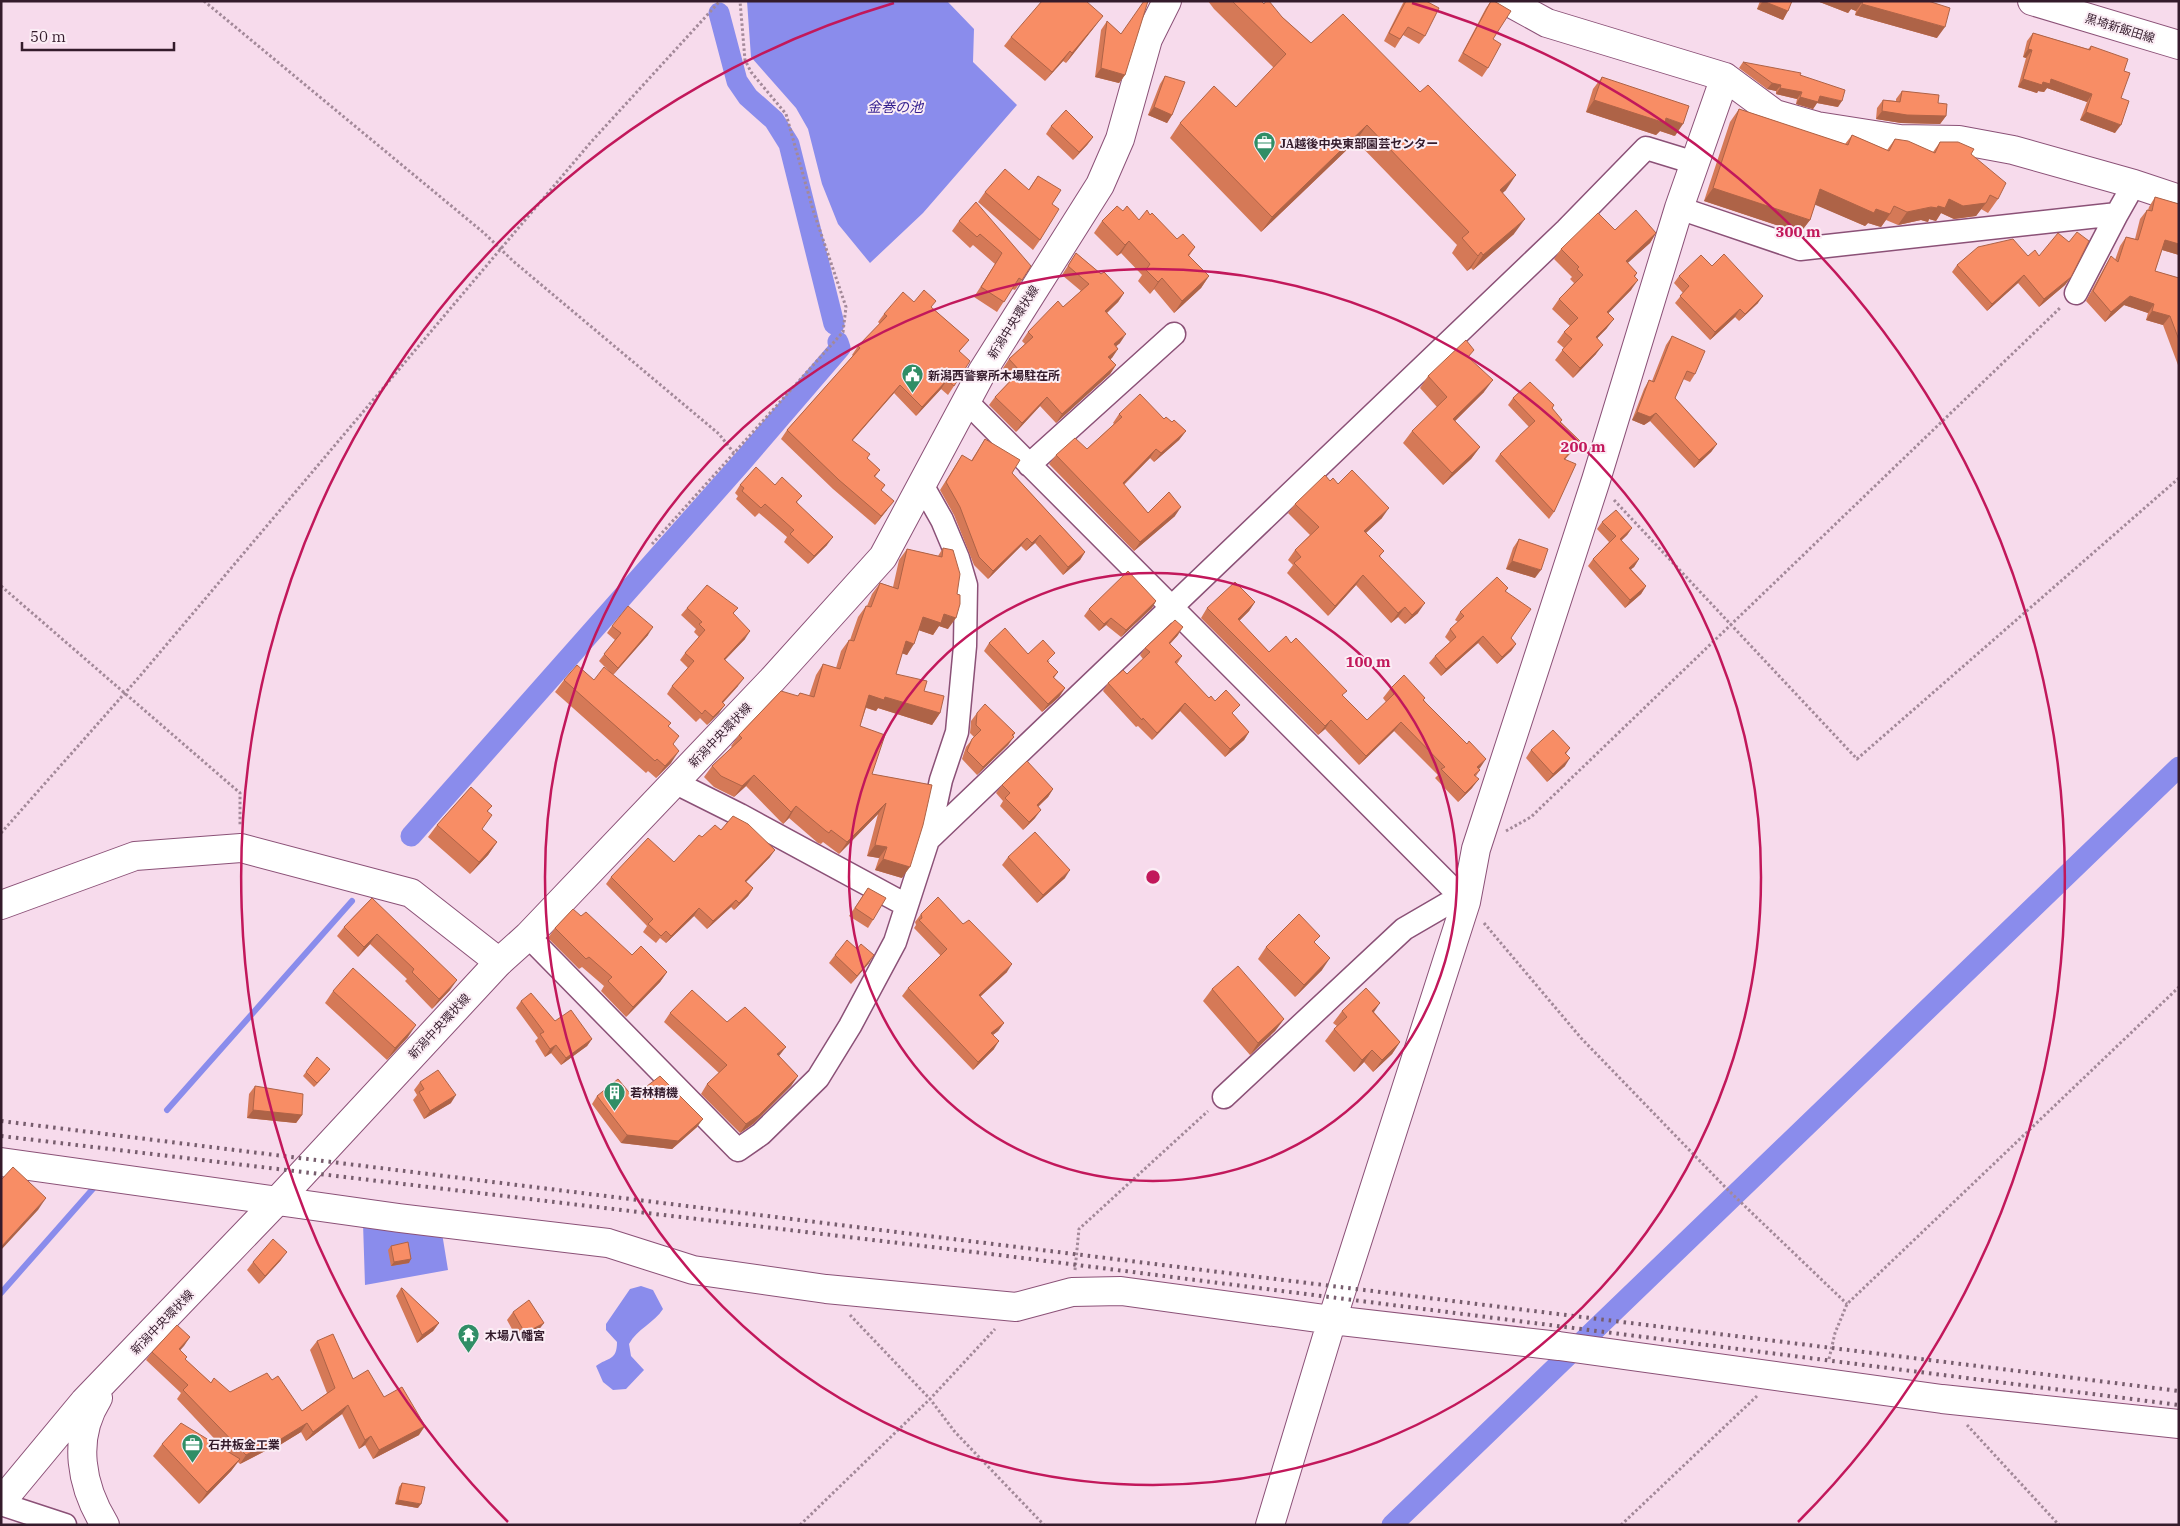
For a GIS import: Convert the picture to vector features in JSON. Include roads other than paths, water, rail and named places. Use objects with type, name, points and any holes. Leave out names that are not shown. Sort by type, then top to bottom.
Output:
[{"type":"street","name":"新潟中央環状線","points":[[1,1503],[84,1402],[279,1199],[499,962],[528,936],[772,680],[883,557],[982,372],[1100,185],[1120,139],[1148,39],[1168,1]]},
{"type":"street","points":[[1507,1],[1547,23],[1725,77],[1775,114],[1817,126],[1900,139],[1959,140],[2013,150],[2134,184],[2179,200]]},
{"type":"street","name":"黒埼新飯田線","points":[[2032,1],[2179,45]]},
{"type":"street","points":[[1270,1525],[1332,1320],[1466,902],[1476,849],[1596,480],[1679,208],[1725,77]]},
{"type":"street","points":[[928,840],[1559,236],[1646,148],[1695,164]]},
{"type":"street","points":[[2076,293],[2134,184]]},
{"type":"street","points":[[1679,208],[1800,249],[2117,214]]},
{"type":"street","points":[[1029,465],[1174,334]]},
{"type":"street","points":[[966,401],[1466,902]]},
{"type":"street","points":[[528,936],[738,1150],[761,1134],[818,1078],[850,1026],[895,942],[928,840],[941,780],[957,732],[965,646],[966,585],[958,558],[942,520],[921,484]]},
{"type":"street","points":[[674,782],[740,814],[906,905]]},
{"type":"street","points":[[1,904],[135,856],[241,848],[410,893],[499,962]]},
{"type":"street","points":[[1224,1097],[1404,928],[1448,904],[1466,902]]},
{"type":"street","points":[[1,1162],[279,1199],[399,1218],[608,1243],[692,1270],[826,1289],[1016,1307],[1072,1292],[1121,1291],[1332,1320],[1559,1346],[1942,1399],[2179,1424]]},
{"type":"street","name":"新潟中央環状線","points":[[105,1525],[94,1507],[85,1481],[81,1456],[85,1430],[96,1401],[121,1364]]},
{"type":"street","points":[[1,1503],[65,1525]]},
{"type":"water","name":"金巻の池","points":[[747,1],[947,1],[974,29],[973,62],[1017,105],[923,213],[870,263],[838,224],[822,184],[808,129],[796,108],[751,57]]},
{"type":"water","points":[[363,1223],[442,1233],[448,1270],[365,1285]]},
{"type":"water","points":[[641,1286],[653,1290],[663,1309],[636,1334],[629,1344],[631,1356],[644,1370],[626,1389],[613,1390],[603,1382],[596,1366],[614,1356],[617,1348],[617,1342],[606,1330],[606,1324],[630,1289]]},
{"type":"waterway","points":[[719,13],[737,81],[748,97],[774,120],[789,144],[834,324]]},
{"type":"waterway","points":[[411,836],[741,463],[840,348],[838,342]]},
{"type":"waterway","points":[[1392,1525],[2179,767]]},
{"type":"waterway","points":[[167,1110],[352,901]]},
{"type":"waterway","points":[[1,1293],[98,1183]]},
{"type":"railway","points":[[1,1121],[2179,1391]]},
{"type":"railway","points":[[1,1136],[999,1255],[2179,1405]]},
{"type":"place","name":"JA越後中央東部園芸センター","points":[[1264,162]]},
{"type":"place","name":"新潟西警察所木場駐在所","points":[[912,394]]},
{"type":"place","name":"若林精機","points":[[614,1111]]},
{"type":"place","name":"木場八幡宮","points":[[469,1354]]},
{"type":"place","name":"石井板金工業","points":[[192,1463]]}]
